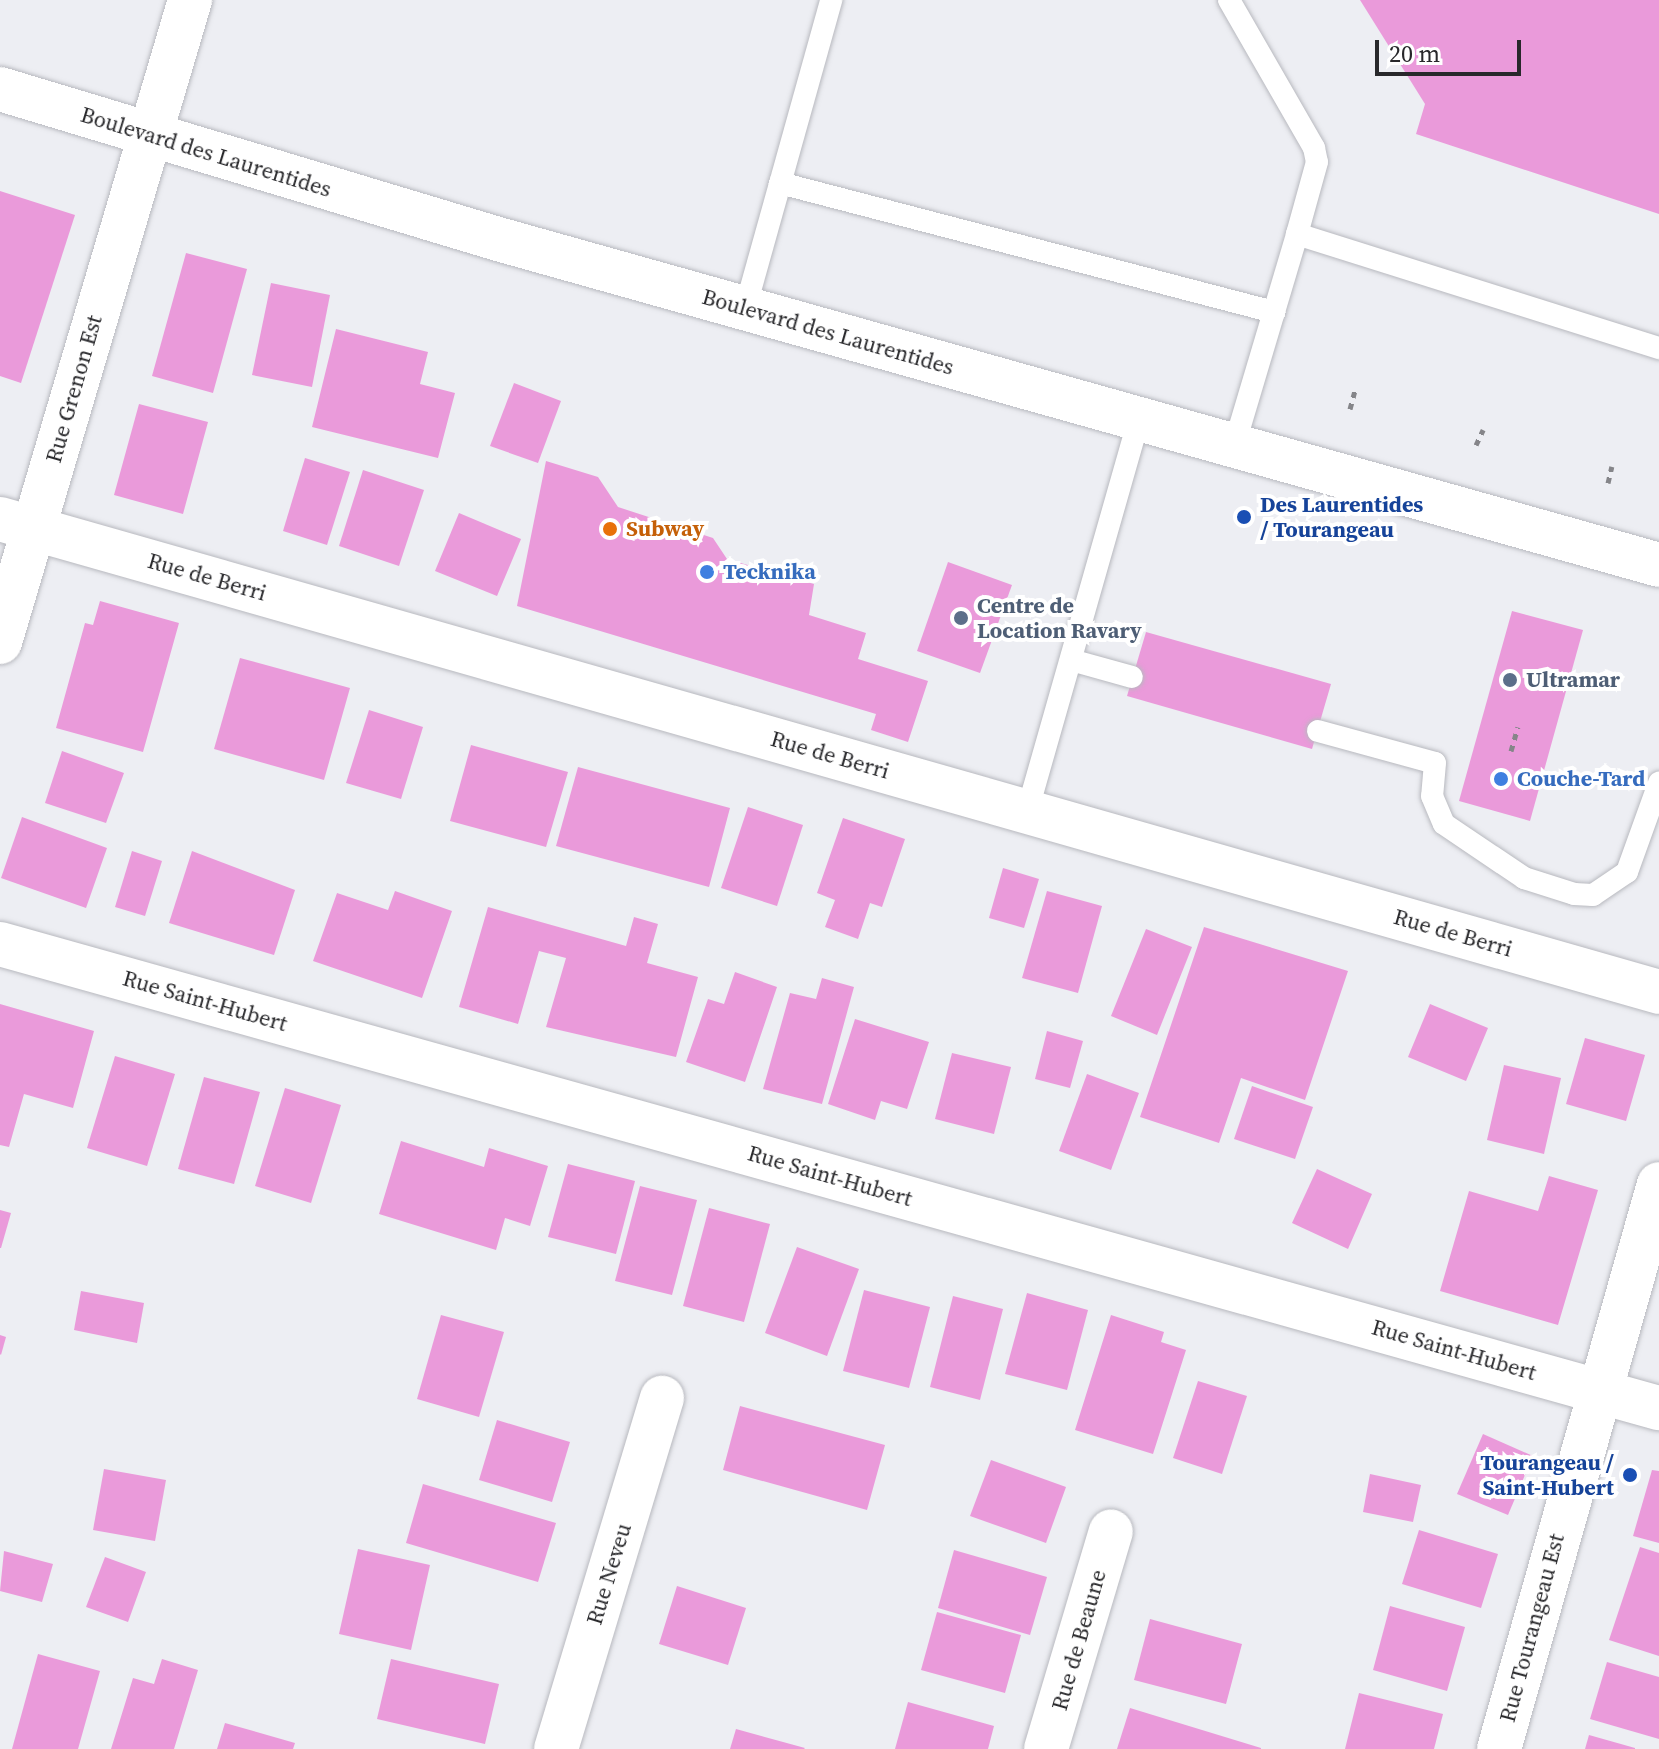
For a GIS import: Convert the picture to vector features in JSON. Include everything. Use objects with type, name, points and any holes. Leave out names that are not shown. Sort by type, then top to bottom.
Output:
[{"type":"street","name":"Rue Grenon Est","points":[[0,642],[17,524],[149,136],[190,0]]},
{"type":"street","name":"Boulevard des Laurentides","points":[[0,89],[149,136],[745,309],[1659,565]]},
{"type":"street","name":"Rue de Berri","points":[[17,524],[1659,992]]},
{"type":"street","name":"Rue Saint-Hubert","points":[[0,944],[1659,1408]]},
{"type":"street","name":"Rue Tourangeau Est","points":[[1499,1749],[1597,1391],[1659,1184]]},
{"type":"street","name":"Rue Neveu","points":[[556,1749],[662,1398]]},
{"type":"street","name":"Rue de Beaune","points":[[1046,1749],[1111,1531]]},
{"type":"lane","points":[[745,309],[831,0]]},
{"type":"lane","points":[[1229,0],[1314,148],[1317,162],[1234,446]]},
{"type":"lane","points":[[780,183],[1274,312]]},
{"type":"lane","points":[[1297,234],[1659,348]]},
{"type":"lane","points":[[1027,812],[1139,419]]},
{"type":"lane","points":[[1071,660],[1132,677]]},
{"type":"lane","points":[[1318,731],[1435,763],[1432,796],[1452,832],[1524,878],[1574,894],[1602,891],[1627,872],[1659,783]]},
{"type":"path","points":[[1350,409],[1355,390]]},
{"type":"path","points":[[1476,445],[1483,430]]},
{"type":"path","points":[[1608,483],[1612,466]]},
{"type":"path","points":[[1511,751],[1518,727]]},
{"type":"building","points":[[1360,0],[1659,0],[1659,214],[1416,134],[1425,104]]},
{"type":"building","points":[[0,191],[75,215],[21,383],[0,376]]},
{"type":"building","points":[[186,253],[247,269],[213,393],[152,376]]},
{"type":"building","points":[[271,283],[330,295],[312,387],[252,375]]},
{"type":"building","points":[[336,329],[428,352],[420,384],[455,393],[438,458],[312,427]]},
{"type":"building","points":[[514,383],[561,401],[538,463],[490,446]]},
{"type":"building","points":[[139,404],[208,422],[183,514],[114,495]]},
{"type":"building","points":[[305,458],[350,472],[327,545],[283,531]]},
{"type":"building","points":[[546,461],[598,477],[618,507],[713,538],[727,559],[814,584],[809,615],[866,633],[858,659],[928,681],[908,742],[871,730],[876,714],[517,606]]},
{"type":"building","points":[[363,470],[424,490],[399,566],[339,546]]},
{"type":"building","points":[[459,513],[521,539],[497,596],[435,571]]},
{"type":"building","points":[[948,562],[1012,585],[980,673],[917,651]]},
{"type":"building","points":[[100,601],[179,623],[143,752],[56,728],[85,623],[93,625]]},
{"type":"building","points":[[1512,611],[1583,630],[1530,821],[1459,801]]},
{"type":"building","points":[[1146,632],[1331,684],[1312,749],[1127,696]]},
{"type":"building","points":[[240,658],[350,688],[324,780],[214,749]]},
{"type":"building","points":[[369,710],[423,727],[401,799],[346,783]]},
{"type":"building","points":[[471,745],[568,772],[546,847],[450,821]]},
{"type":"building","points":[[62,751],[124,773],[106,823],[45,803]]},
{"type":"building","points":[[578,767],[730,808],[709,887],[556,846]]},
{"type":"building","points":[[748,807],[803,825],[777,906],[721,888]]},
{"type":"building","points":[[22,817],[107,848],[86,908],[1,878]]},
{"type":"building","points":[[843,818],[905,839],[882,907],[870,903],[858,939],[825,927],[835,900],[817,893]]},
{"type":"building","points":[[132,851],[162,861],[145,916],[115,907]]},
{"type":"building","points":[[192,851],[295,890],[274,955],[169,923]]},
{"type":"building","points":[[1003,868],[1039,879],[1024,928],[989,918]]},
{"type":"building","points":[[395,891],[452,911],[422,998],[313,961],[337,893],[388,910]]},
{"type":"building","points":[[1047,891],[1102,906],[1078,993],[1022,978]]},
{"type":"building","points":[[488,907],[626,946],[634,917],[658,924],[647,963],[698,977],[676,1057],[546,1027],[566,958],[539,951],[518,1024],[459,1007]]},
{"type":"building","points":[[1204,927],[1348,971],[1305,1100],[1241,1078],[1219,1143],[1140,1117]]},
{"type":"building","points":[[1146,929],[1192,947],[1157,1035],[1111,1016]]},
{"type":"building","points":[[735,972],[777,987],[745,1082],[686,1062],[708,999],[724,1004]]},
{"type":"building","points":[[822,978],[854,987],[822,1104],[763,1089],[790,993],[816,999]]},
{"type":"building","points":[[0,1004],[94,1031],[73,1108],[24,1094],[9,1147],[0,1145]]},
{"type":"building","points":[[1430,1004],[1488,1028],[1466,1081],[1408,1057]]},
{"type":"building","points":[[855,1019],[929,1042],[907,1109],[881,1101],[875,1120],[828,1104]]},
{"type":"building","points":[[1047,1031],[1083,1041],[1070,1088],[1035,1079]]},
{"type":"building","points":[[1585,1038],[1645,1055],[1626,1121],[1566,1104]]},
{"type":"building","points":[[952,1053],[1011,1067],[994,1134],[935,1119]]},
{"type":"building","points":[[115,1056],[175,1074],[147,1166],[87,1148]]},
{"type":"building","points":[[1504,1065],[1561,1078],[1544,1154],[1487,1140]]},
{"type":"building","points":[[1087,1074],[1139,1093],[1111,1170],[1059,1151]]},
{"type":"building","points":[[204,1077],[260,1092],[234,1184],[178,1169]]},
{"type":"building","points":[[1252,1086],[1313,1107],[1295,1159],[1234,1139]]},
{"type":"building","points":[[285,1088],[341,1105],[311,1203],[255,1186]]},
{"type":"building","points":[[401,1141],[484,1167],[489,1148],[548,1166],[530,1226],[505,1218],[496,1250],[379,1214]]},
{"type":"building","points":[[568,1164],[635,1181],[616,1254],[548,1237]]},
{"type":"building","points":[[1317,1169],[1372,1194],[1348,1249],[1292,1223]]},
{"type":"building","points":[[1549,1176],[1598,1190],[1558,1325],[1440,1291],[1469,1191],[1538,1211]]},
{"type":"building","points":[[640,1186],[697,1200],[672,1295],[615,1281]]},
{"type":"building","points":[[709,1208],[770,1224],[744,1322],[683,1306]]},
{"type":"building","points":[[0,1210],[11,1213],[1,1248],[0,1248]]},
{"type":"building","points":[[797,1247],[859,1269],[827,1356],[765,1333]]},
{"type":"building","points":[[864,1290],[930,1307],[909,1388],[843,1371]]},
{"type":"building","points":[[81,1291],[144,1303],[137,1343],[74,1330]]},
{"type":"building","points":[[1027,1293],[1088,1310],[1067,1390],[1005,1374]]},
{"type":"building","points":[[953,1296],[1003,1309],[980,1400],[930,1387]]},
{"type":"building","points":[[441,1315],[504,1332],[479,1417],[417,1399]]},
{"type":"building","points":[[1111,1315],[1164,1332],[1161,1342],[1186,1350],[1153,1454],[1075,1430]]},
{"type":"building","points":[[0,1335],[6,1337],[1,1355],[0,1354]]},
{"type":"building","points":[[1198,1381],[1247,1396],[1222,1474],[1173,1458]]},
{"type":"building","points":[[740,1406],[885,1445],[867,1510],[723,1470]]},
{"type":"building","points":[[497,1420],[570,1442],[552,1502],[479,1480]]},
{"type":"building","points":[[1483,1434],[1533,1456],[1508,1515],[1457,1494]]},
{"type":"building","points":[[991,1460],[1066,1487],[1046,1543],[970,1516]]},
{"type":"building","points":[[104,1469],[166,1480],[155,1541],[93,1530]]},
{"type":"building","points":[[1652,1470],[1659,1471],[1659,1543],[1633,1536]]},
{"type":"building","points":[[1370,1474],[1421,1485],[1413,1522],[1363,1512]]},
{"type":"building","points":[[423,1484],[556,1523],[538,1582],[406,1543]]},
{"type":"building","points":[[1419,1530],[1498,1554],[1481,1608],[1402,1584]]},
{"type":"building","points":[[1640,1547],[1659,1553],[1659,1656],[1609,1640]]},
{"type":"building","points":[[358,1549],[430,1565],[411,1650],[339,1634]]},
{"type":"building","points":[[954,1550],[1047,1577],[1030,1635],[938,1608]]},
{"type":"building","points":[[4,1551],[53,1564],[42,1602],[0,1591]]},
{"type":"building","points":[[105,1557],[146,1572],[128,1622],[86,1607]]},
{"type":"building","points":[[677,1586],[746,1608],[728,1665],[659,1644]]},
{"type":"building","points":[[1390,1606],[1465,1627],[1447,1691],[1373,1670]]},
{"type":"building","points":[[937,1612],[1021,1635],[1005,1693],[921,1670]]},
{"type":"building","points":[[1150,1619],[1242,1644],[1226,1704],[1134,1680]]},
{"type":"building","points":[[38,1654],[100,1671],[78,1749],[12,1749]]},
{"type":"building","points":[[162,1659],[198,1670],[174,1749],[111,1749],[133,1678],[154,1684]]},
{"type":"building","points":[[391,1659],[499,1684],[485,1744],[377,1719]]},
{"type":"building","points":[[1607,1662],[1659,1677],[1659,1739],[1590,1719]]},
{"type":"building","points":[[1359,1693],[1443,1714],[1434,1749],[1345,1749]]},
{"type":"building","points":[[908,1702],[994,1726],[988,1749],[895,1749]]},
{"type":"building","points":[[1130,1708],[1261,1748],[1261,1749],[1117,1749]]},
{"type":"building","points":[[225,1723],[295,1743],[293,1749],[217,1749]]},
{"type":"building","points":[[736,1729],[805,1748],[730,1749]]},
{"type":"building","points":[[1589,1735],[1635,1748],[1635,1749],[1585,1749]]},
{"type":"place","name":"Des Laurentides / Tourangeau","points":[[1244,517]]},
{"type":"place","name":"Subway","points":[[610,529]]},
{"type":"place","name":"Tecknika","points":[[707,572]]},
{"type":"place","name":"Centre de Location Ravary","points":[[961,618]]},
{"type":"place","name":"Ultramar","points":[[1510,680]]},
{"type":"place","name":"Couche-Tard","points":[[1501,779]]},
{"type":"place","name":"Tourangeau / Saint-Hubert","points":[[1630,1475]]}]
